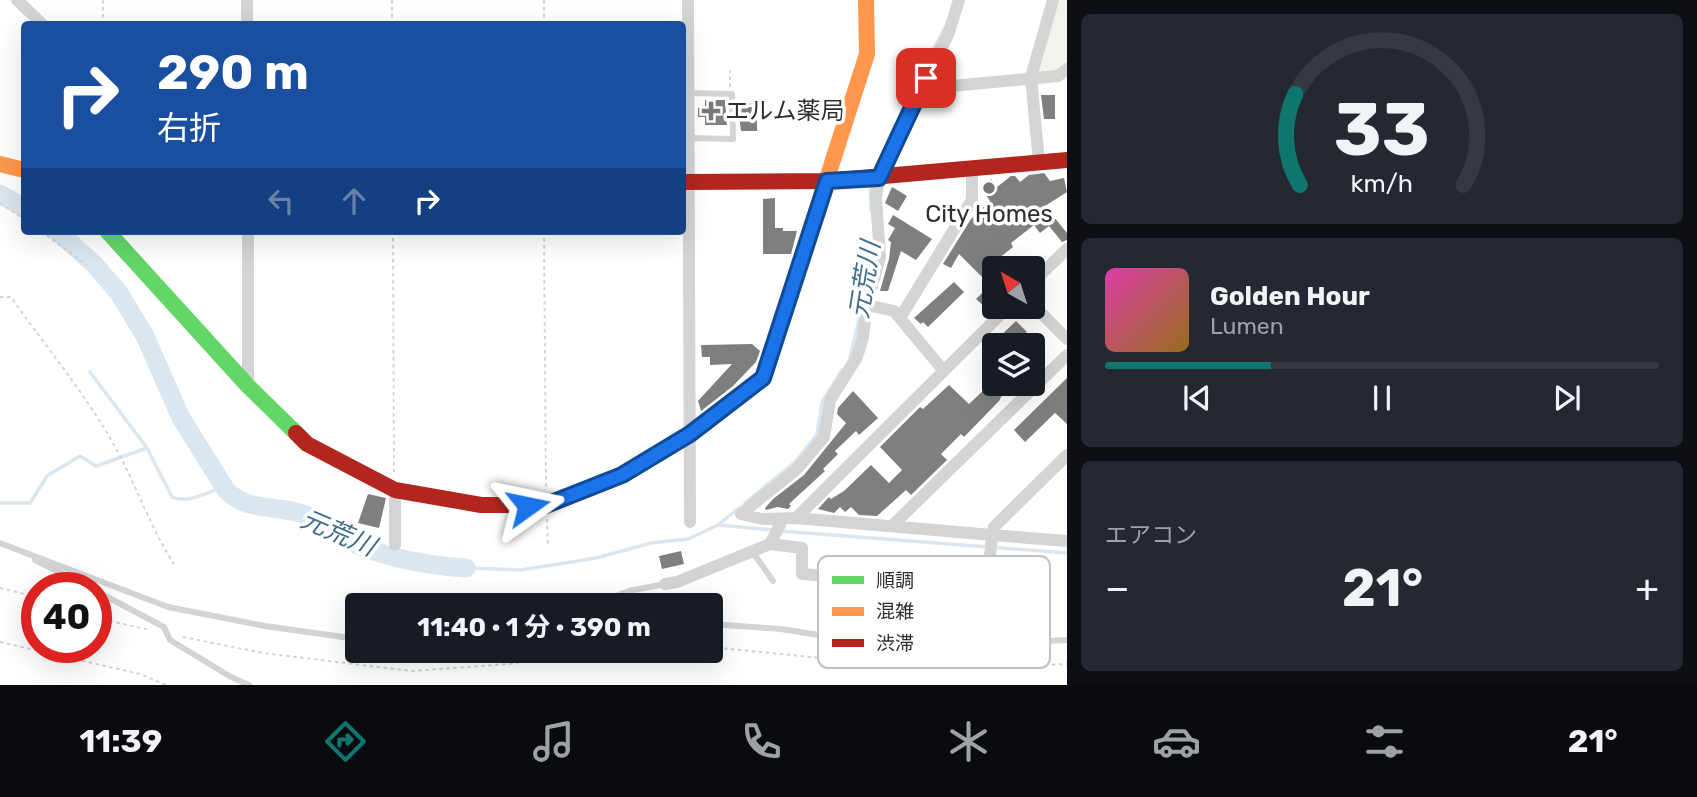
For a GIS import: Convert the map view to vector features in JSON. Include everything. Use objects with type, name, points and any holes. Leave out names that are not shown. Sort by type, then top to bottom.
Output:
[{"type":"street","points":[[17,0],[39,21]]},
{"type":"street","points":[[247,0],[247,21]]},
{"type":"street","points":[[688,0],[686,182],[691,522]]},
{"type":"street","points":[[111,235],[248,386],[307,443],[395,490],[481,505],[546,505],[622,475],[690,434],[763,378],[867,54],[866,0]]},
{"type":"street","points":[[959,0],[948,35],[879,178],[876,198],[880,257],[857,357],[830,400],[824,437],[797,468],[741,514],[762,519],[894,525],[992,538],[1067,541]]},
{"type":"street","points":[[1039,162],[1031,77],[1053,0]]},
{"type":"street","points":[[920,89],[1058,76],[1067,68]]},
{"type":"street","points":[[686,182],[879,178],[1067,160]]},
{"type":"street","points":[[0,164],[21,169]]},
{"type":"street","points":[[900,318],[972,200],[972,169]]},
{"type":"street","points":[[248,235],[248,386]]},
{"type":"street","points":[[1045,270],[1067,249]]},
{"type":"street","points":[[867,305],[894,311],[943,370]]},
{"type":"street","points":[[1045,317],[1067,339]]},
{"type":"street","points":[[665,584],[677,582],[771,542],[787,521],[996,319]]},
{"type":"street","points":[[894,525],[1067,355]]},
{"type":"street","points":[[990,556],[994,527],[1067,455]]},
{"type":"street","points":[[395,490],[395,545]]},
{"type":"street","points":[[771,542],[802,548],[802,574],[818,575]]},
{"type":"lane","points":[[688,93],[732,94],[733,139],[688,138]]},
{"type":"lane","points":[[0,543],[59,572]]},
{"type":"lane","points":[[15,550],[168,607],[265,626],[345,637]]},
{"type":"lane","points":[[752,551],[773,581]]},
{"type":"lane","points":[[624,593],[665,584]]},
{"type":"lane","points":[[112,599],[164,627],[170,640],[249,685]]},
{"type":"lane","points":[[723,625],[818,635]]},
{"type":"path","points":[[103,0],[103,21]]},
{"type":"path","points":[[392,0],[392,21]]},
{"type":"path","points":[[544,0],[544,21]]},
{"type":"path","points":[[729,94],[730,70]]},
{"type":"path","points":[[733,104],[761,104]]},
{"type":"path","points":[[0,203],[21,217]]},
{"type":"path","points":[[46,235],[87,265]]},
{"type":"path","points":[[393,235],[395,490]]},
{"type":"path","points":[[544,235],[548,547]]},
{"type":"path","points":[[0,297],[11,297],[81,393],[120,457],[159,540],[174,564]]},
{"type":"path","points":[[0,588],[21,593]]},
{"type":"path","points":[[112,622],[263,653],[345,663]]},
{"type":"path","points":[[0,642],[140,674],[166,685]]},
{"type":"path","points":[[723,648],[818,657]]},
{"type":"path","points":[[345,663],[411,671],[516,663]]},
{"type":"shaded area","points":[[1058,0],[1067,0],[1067,63],[1056,71],[1037,73]]},
{"type":"building","points":[[1041,95],[1055,95],[1055,119],[1044,119]]},
{"type":"building","name":"エルム薬局","points":[[705,100],[725,100],[727,125],[705,125],[705,117],[698,117],[698,108],[705,108]]},
{"type":"building","points":[[738,107],[757,107],[757,131],[741,131]]},
{"type":"building","points":[[1044,173],[1050,181],[1064,178],[1067,192],[1045,206],[1067,233],[1067,240],[1062,242],[1049,226],[1040,233],[1034,225],[1011,243],[1013,247],[1002,256],[982,256],[982,277],[959,254],[951,268],[943,264],[971,219],[990,201],[981,187],[991,179],[997,187],[1011,176],[1015,176],[1020,182],[1029,175]]},
{"type":"building","points":[[892,187],[907,196],[898,211],[885,203]]},
{"type":"building","points":[[775,198],[775,228],[797,231],[791,254],[763,254],[763,199]]},
{"type":"building","points":[[893,215],[932,239],[916,260],[901,251],[888,291],[880,291],[889,259],[891,242],[888,240],[895,228],[888,224]]},
{"type":"building","points":[[954,282],[964,292],[928,327],[914,318]]},
{"type":"building","points":[[982,293],[982,304],[976,299]]},
{"type":"building","points":[[1016,321],[1027,332],[1026,333],[1004,333]]},
{"type":"building","points":[[752,344],[760,351],[756,362],[733,386],[701,411],[698,401],[732,364],[710,365],[710,357],[702,357],[701,345]]},
{"type":"building","points":[[1067,378],[1067,424],[1055,413],[1025,442],[1014,430]]},
{"type":"building","points":[[949,385],[969,404],[982,392],[982,396],[1002,396],[964,437],[961,434],[941,454],[947,460],[911,495],[906,490],[877,516],[859,515],[851,507],[845,512],[840,507],[834,513],[818,509],[829,497],[831,499],[844,491],[871,465],[889,483],[902,470],[880,447],[920,407],[923,409]]},
{"type":"building","points":[[853,391],[878,418],[859,435],[856,431],[835,451],[838,454],[823,469],[825,471],[789,504],[791,506],[788,509],[778,507],[766,510],[773,499],[804,475],[846,423],[837,414],[838,408]]},
{"type":"building","points":[[368,494],[386,498],[379,528],[358,523]]},
{"type":"building","points":[[681,551],[684,564],[662,569],[659,556]]},
{"type":"waterway","name":"元荒川","points":[[876,170],[891,133],[944,29]]},
{"type":"waterway","name":"元荒川","points":[[870,184],[871,211]]},
{"type":"waterway","name":"元荒川","points":[[0,194],[21,206]]},
{"type":"waterway","name":"元荒川","points":[[61,235],[94,264],[119,293],[145,336],[181,418],[226,490],[244,502],[306,515],[332,533],[364,548],[414,562],[466,568]]},
{"type":"waterway","name":"元荒川","points":[[850,358],[873,260]]},
{"type":"waterway","name":"元荒川","points":[[745,503],[795,462],[817,434],[822,402],[842,370]]},
{"type":"waterway","points":[[90,372],[147,448]]},
{"type":"waterway","points":[[0,503],[30,503],[47,476],[80,456],[96,466],[147,448],[172,497],[191,498],[224,487]]},
{"type":"waterway","name":"元荒川","points":[[466,568],[521,570],[596,558],[651,543],[688,539],[718,525],[739,508]]},
{"type":"waterway","name":"元荒川","points":[[718,525],[772,530]]},
{"type":"waterway","name":"元荒川","points":[[780,531],[1067,553]]},
{"type":"traffic: fast","points":[[111,235],[248,386],[296,433]]},
{"type":"traffic: slow","points":[[595,486],[622,475],[690,434],[763,378],[867,54],[866,0]]},
{"type":"traffic: slow","points":[[0,164],[21,169]]},
{"type":"traffic: jam","points":[[686,182],[827,181],[1067,160]]},
{"type":"traffic: jam","points":[[296,433],[307,444],[395,490],[481,505],[546,505],[595,486]]},
{"type":"place","name":"エルム薬局","points":[[711,111]]},
{"type":"place","name":"City Homes","points":[[989,188]]},
{"type":"route","points":[[528,506],[546,505],[622,475],[690,434],[763,378],[827,181],[879,178],[926,78]]}]
